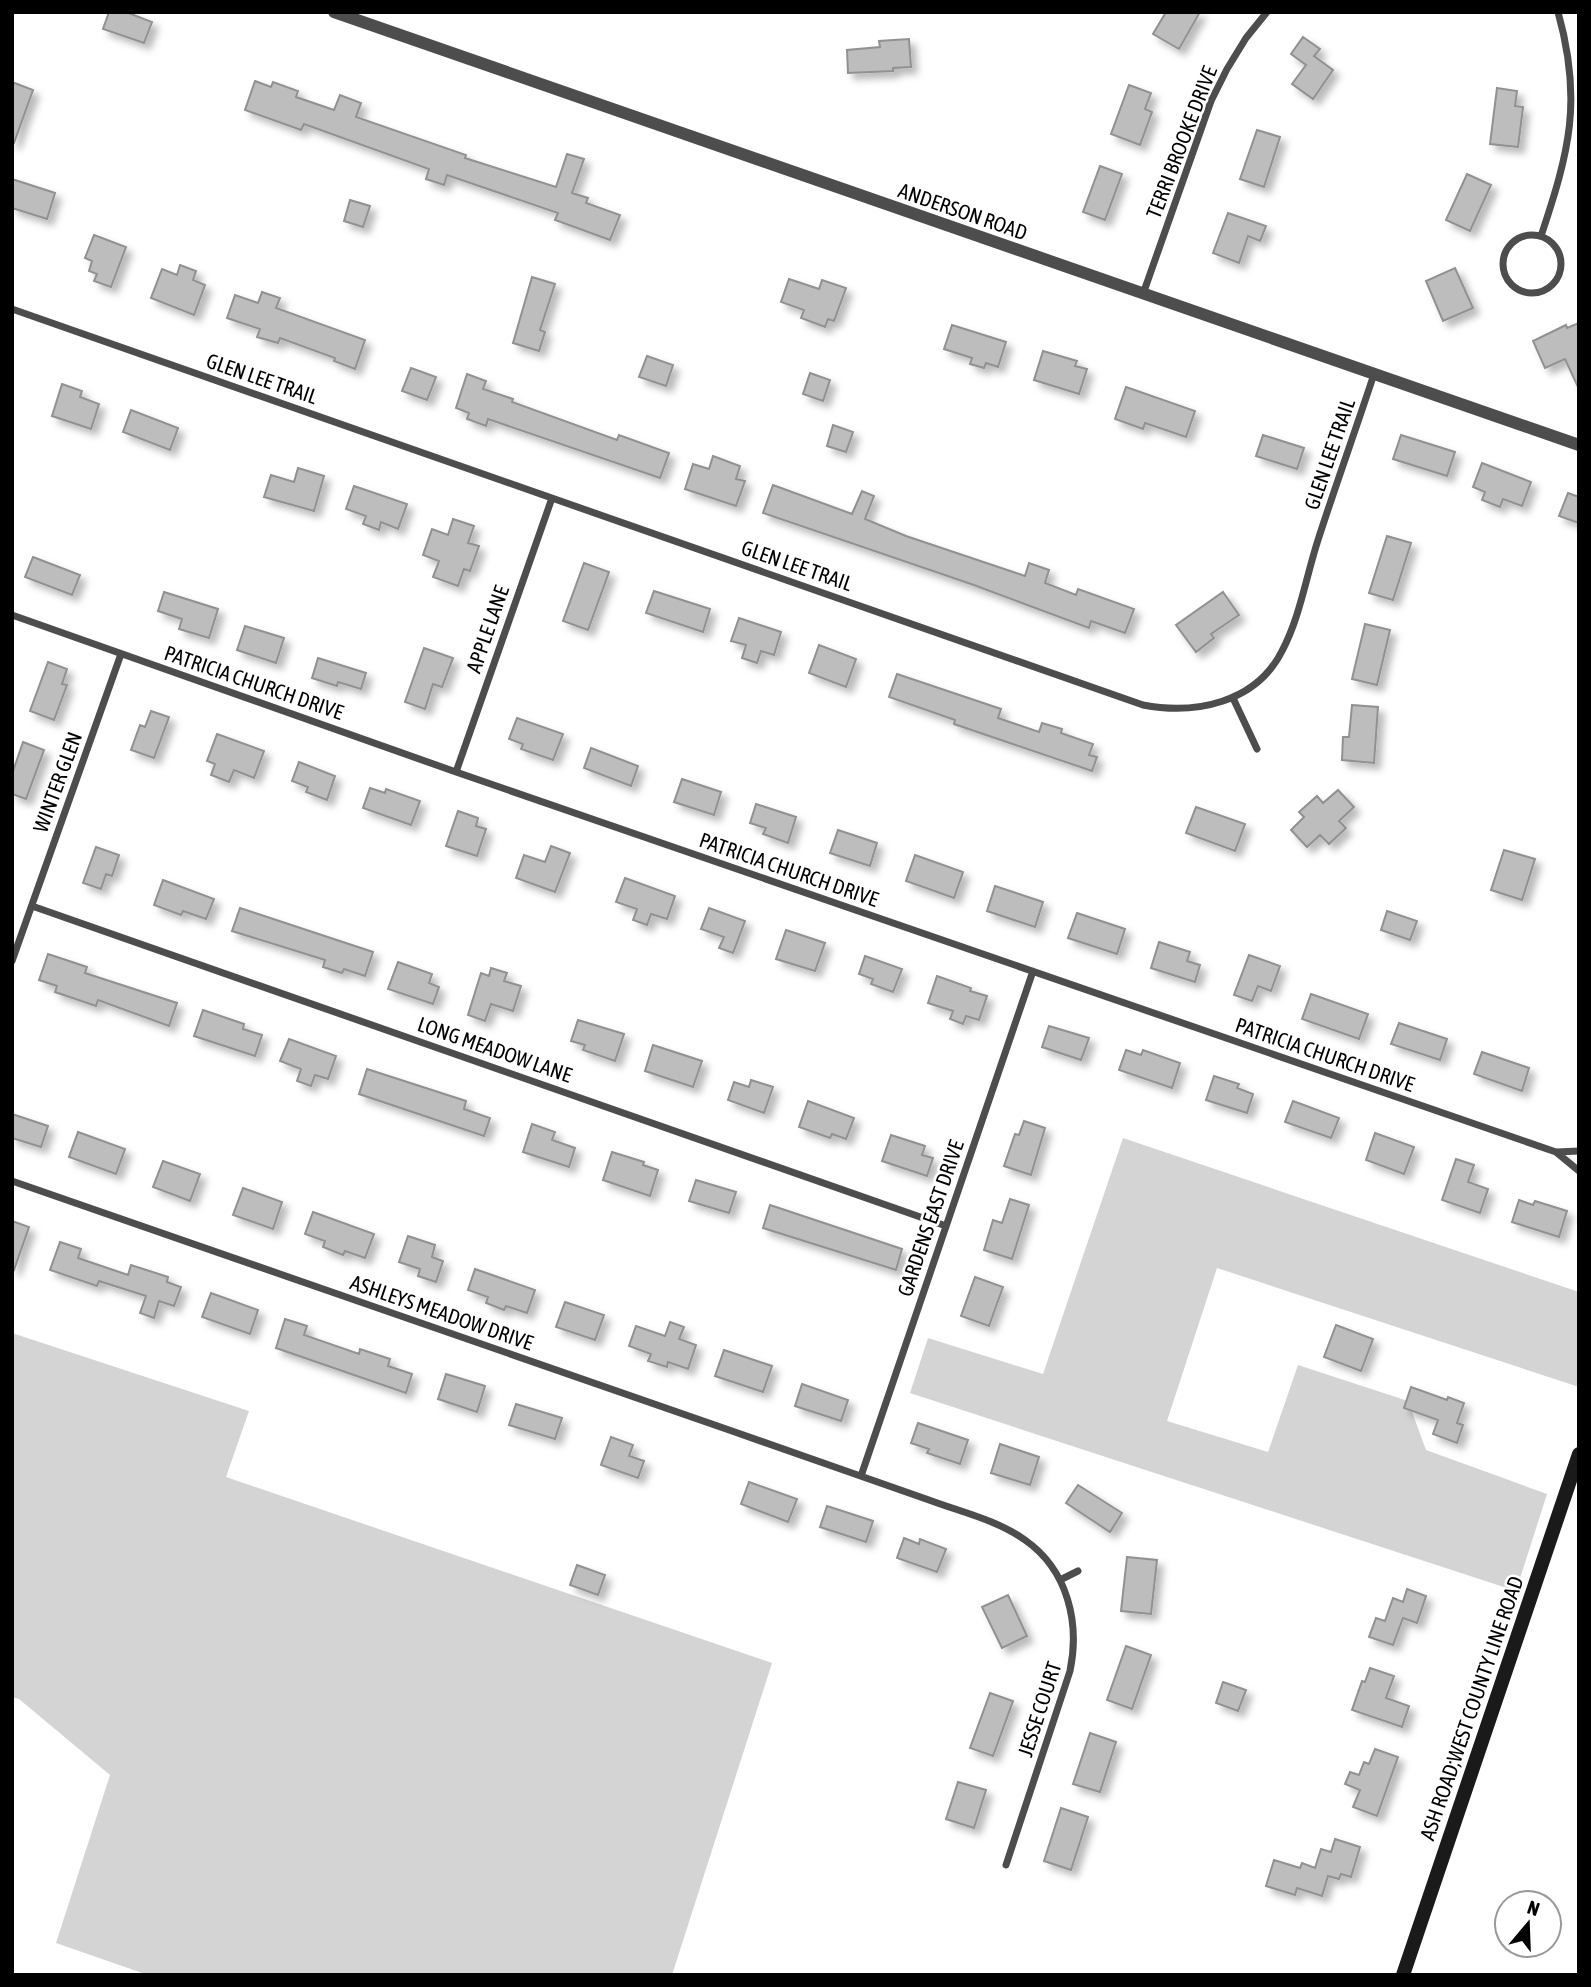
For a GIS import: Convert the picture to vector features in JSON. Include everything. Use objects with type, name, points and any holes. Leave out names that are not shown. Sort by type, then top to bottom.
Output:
[{"type":"main road","name":"ASH ROAD;WEST COUNTY LINE ROAD","points":[[1403,1975],[1579,1454]]},
{"type":"street","name":"TERRI BROOKE DRIVE","points":[[1143,294],[1211,101],[1240,48],[1267,12]]},
{"type":"street","points":[[1541,236],[1560,178],[1569,139],[1572,107],[1569,62],[1558,12]]},
{"type":"street","name":"ANDERSON ROAD","points":[[338,13],[1579,445]]},
{"type":"street","points":[[1541,236],[1551,242],[1558,251],[1560,273],[1555,283],[1546,290],[1535,294],[1523,292],[1513,287],[1506,278],[1504,256],[1509,246],[1518,238],[1541,236]]},
{"type":"street","name":"GLEN LEE TRAIL","points":[[12,309],[1143,705],[1166,709],[1210,706],[1233,698],[1260,678],[1281,653],[1296,616],[1374,373]]},
{"type":"street","name":"APPLE LANE","points":[[456,772],[552,498]]},
{"type":"street","name":"PATRICIA CHURCH DRIVE","points":[[12,615],[456,772],[1556,1152],[1579,1171]]},
{"type":"street","name":"WINTER GLEN","points":[[12,961],[121,654]]},
{"type":"street","points":[[1233,698],[1257,749]]},
{"type":"street","name":"LONG MEADOW LANE","points":[[32,906],[946,1226]]},
{"type":"street","name":"GARDENS EAST DRIVE","points":[[861,1476],[1032,971]]},
{"type":"street","name":"PATRICIA CHURCH DRIVE","points":[[1556,1152],[1579,1151]]},
{"type":"street","name":"ASHLEYS MEADOW DRIVE","points":[[12,1181],[861,1476]]},
{"type":"street","name":"JESSE COURT","points":[[861,1476],[1003,1527],[1034,1548],[1050,1564],[1060,1580],[1072,1612],[1074,1653],[1070,1671],[1006,1866]]},
{"type":"street","points":[[1060,1580],[1078,1571]]},
{"type":"shaded area","points":[[1123,1138],[1579,1292],[1579,1387],[1217,1268],[1167,1421],[1268,1452],[1298,1365],[1408,1401],[1426,1450],[1547,1494],[1516,1591],[910,1393],[928,1338],[1043,1374]]},
{"type":"shaded area","points":[[12,1333],[249,1411],[226,1477],[772,1663],[672,1975],[148,1975],[56,1943],[110,1775],[19,1699],[12,1697]]},
{"type":"building","points":[[109,12],[126,12],[152,22],[144,43],[103,29]]},
{"type":"building","points":[[1166,12],[1200,12],[1179,49],[1153,34]]},
{"type":"building","points":[[1303,37],[1320,49],[1314,56],[1333,70],[1313,99],[1292,84],[1306,65],[1291,54]]},
{"type":"building","points":[[909,39],[911,67],[893,68],[893,71],[848,73],[847,50],[880,47],[879,41]]},
{"type":"building","points":[[255,81],[271,87],[273,82],[298,91],[296,97],[334,110],[340,95],[361,103],[356,117],[466,155],[465,158],[556,187],[567,154],[584,159],[572,193],[588,198],[586,203],[620,215],[610,240],[555,220],[558,213],[447,175],[444,185],[426,179],[429,169],[304,124],[301,130],[245,110]]},
{"type":"building","points":[[12,82],[33,90],[14,143],[12,143]]},
{"type":"building","points":[[1129,85],[1151,93],[1145,109],[1152,112],[1140,145],[1111,134]]},
{"type":"building","points":[[1497,88],[1517,91],[1515,106],[1523,107],[1518,147],[1490,144]]},
{"type":"building","points":[[1257,130],[1280,137],[1264,187],[1240,179]]},
{"type":"building","points":[[1100,166],[1122,174],[1105,220],[1083,212]]},
{"type":"building","points":[[1467,174],[1491,185],[1470,231],[1446,220]]},
{"type":"building","points":[[12,179],[55,193],[47,219],[12,208]]},
{"type":"building","points":[[350,200],[370,206],[363,227],[344,221]]},
{"type":"building","points":[[1228,213],[1266,226],[1260,241],[1248,236],[1239,263],[1213,253]]},
{"type":"building","points":[[94,235],[126,247],[111,287],[94,281],[97,274],[89,271],[92,261],[85,258]]},
{"type":"building","points":[[180,265],[196,271],[193,280],[205,285],[194,315],[151,298],[162,269],[177,275]]},
{"type":"building","points":[[1455,268],[1473,308],[1443,321],[1426,281]]},
{"type":"building","points":[[532,277],[555,284],[540,330],[545,332],[539,351],[513,343]]},
{"type":"building","points":[[789,279],[819,289],[822,280],[846,288],[834,321],[828,319],[825,327],[801,318],[804,310],[781,302]]},
{"type":"building","points":[[262,292],[280,298],[276,308],[365,340],[355,369],[334,361],[335,358],[280,338],[278,343],[257,337],[260,329],[227,318],[235,295],[258,303]]},
{"type":"building","points":[[1579,323],[1579,389],[1565,359],[1545,368],[1533,341],[1566,325],[1567,328]]},
{"type":"building","points":[[952,325],[1006,342],[998,367],[986,363],[984,368],[970,364],[972,358],[944,349]]},
{"type":"building","points":[[1043,351],[1077,361],[1075,366],[1087,369],[1079,394],[1034,380]]},
{"type":"building","points":[[647,356],[673,365],[666,386],[639,377]]},
{"type":"building","points":[[411,368],[436,377],[427,400],[402,391]]},
{"type":"building","points":[[810,373],[830,380],[823,401],[803,394]]},
{"type":"building","points":[[467,374],[486,381],[483,389],[513,399],[512,402],[617,440],[619,435],[669,453],[660,478],[488,419],[486,426],[467,419],[469,413],[456,408]]},
{"type":"building","points":[[62,384],[82,391],[80,397],[99,404],[91,429],[52,416]]},
{"type":"building","points":[[1126,387],[1195,411],[1186,437],[1145,423],[1143,429],[1115,419]]},
{"type":"building","points":[[131,410],[178,428],[170,450],[123,432]]},
{"type":"building","points":[[833,425],[853,432],[846,452],[827,446]]},
{"type":"building","points":[[1263,435],[1304,448],[1297,469],[1256,456]]},
{"type":"building","points":[[1401,435],[1455,452],[1447,476],[1393,459]]},
{"type":"building","points":[[713,456],[740,466],[736,479],[745,481],[736,506],[685,489],[693,464],[709,469]]},
{"type":"building","points":[[1482,463],[1531,482],[1522,506],[1503,499],[1500,507],[1482,500],[1485,492],[1473,487]]},
{"type":"building","points":[[298,468],[324,476],[314,511],[264,497],[271,475],[294,482]]},
{"type":"building","points":[[773,485],[852,514],[862,491],[874,496],[865,519],[906,536],[1025,576],[1029,563],[1049,570],[1045,583],[1076,595],[1078,589],[1134,609],[1125,633],[1091,621],[1089,628],[971,584],[763,513]]},
{"type":"building","points":[[354,486],[407,504],[398,529],[381,522],[379,530],[363,524],[366,516],[346,509]]},
{"type":"building","points":[[1568,493],[1579,497],[1579,523],[1559,516]]},
{"type":"building","points":[[453,519],[474,526],[468,543],[479,546],[470,571],[464,569],[458,586],[433,577],[439,561],[423,555],[432,529],[448,535]]},
{"type":"building","points":[[1387,536],[1411,543],[1393,600],[1369,593]]},
{"type":"building","points":[[33,557],[80,575],[72,595],[25,577]]},
{"type":"building","points":[[584,563],[609,572],[588,630],[563,621]]},
{"type":"building","points":[[654,591],[710,609],[703,632],[646,613]]},
{"type":"building","points":[[164,592],[218,609],[209,638],[179,629],[182,619],[158,611]]},
{"type":"building","points":[[1223,592],[1239,615],[1211,634],[1214,638],[1196,652],[1176,625]]},
{"type":"building","points":[[739,618],[781,632],[774,655],[761,651],[757,663],[742,658],[746,645],[731,641]]},
{"type":"building","points":[[1365,624],[1390,630],[1377,685],[1352,679]]},
{"type":"building","points":[[245,626],[284,638],[276,663],[237,650]]},
{"type":"building","points":[[819,645],[856,659],[846,687],[809,673]]},
{"type":"building","points":[[424,648],[453,658],[442,687],[433,684],[425,709],[405,702]]},
{"type":"building","points":[[318,658],[366,673],[361,689],[338,682],[337,686],[312,678]]},
{"type":"building","points":[[48,662],[67,669],[62,684],[67,685],[54,720],[30,711]]},
{"type":"building","points":[[897,674],[1001,709],[998,718],[1039,732],[1042,723],[1093,744],[1089,755],[1097,757],[1092,771],[954,724],[955,720],[889,697]]},
{"type":"building","points":[[1352,705],[1378,707],[1374,763],[1342,760],[1343,737],[1349,737]]},
{"type":"building","points":[[151,711],[169,717],[154,758],[131,750],[140,725],[145,727]]},
{"type":"building","points":[[517,718],[563,734],[553,760],[521,749],[523,744],[509,739]]},
{"type":"building","points":[[217,734],[264,751],[254,778],[234,770],[229,782],[211,775],[215,764],[207,761]]},
{"type":"building","points":[[23,742],[44,750],[26,799],[12,794],[12,774]]},
{"type":"building","points":[[591,748],[638,766],[631,786],[584,768]]},
{"type":"building","points":[[299,762],[335,776],[327,800],[306,792],[308,787],[292,781]]},
{"type":"building","points":[[682,779],[721,792],[714,815],[674,802]]},
{"type":"building","points":[[370,788],[385,793],[386,789],[420,801],[411,825],[363,808]]},
{"type":"building","points":[[1338,790],[1354,807],[1339,821],[1346,828],[1329,844],[1320,835],[1307,847],[1291,830],[1304,817],[1299,812],[1317,796],[1323,803]]},
{"type":"building","points":[[756,804],[796,817],[788,843],[763,834],[766,828],[750,823]]},
{"type":"building","points":[[1196,807],[1245,824],[1235,851],[1186,833]]},
{"type":"building","points":[[458,811],[478,818],[476,826],[486,829],[477,856],[446,846]]},
{"type":"building","points":[[838,830],[877,843],[870,866],[830,853]]},
{"type":"building","points":[[551,846],[570,853],[555,892],[516,878],[524,855],[545,862]]},
{"type":"building","points":[[96,847],[119,855],[112,876],[106,874],[101,889],[83,883]]},
{"type":"building","points":[[1504,850],[1535,859],[1522,900],[1491,890]]},
{"type":"building","points":[[915,855],[963,872],[954,898],[906,881]]},
{"type":"building","points":[[625,878],[675,896],[667,919],[651,914],[647,925],[633,920],[637,909],[616,902]]},
{"type":"building","points":[[163,880],[214,899],[206,919],[183,911],[181,915],[154,905]]},
{"type":"building","points":[[995,886],[1043,902],[1035,927],[987,911]]},
{"type":"building","points":[[240,908],[373,952],[365,976],[344,969],[342,973],[323,967],[325,960],[232,931]]},
{"type":"building","points":[[709,908],[745,921],[733,953],[719,948],[724,937],[701,929]]},
{"type":"building","points":[[1387,911],[1417,921],[1410,940],[1381,930]]},
{"type":"building","points":[[1077,913],[1125,929],[1117,954],[1068,938]]},
{"type":"building","points":[[786,930],[825,943],[815,971],[776,959]]},
{"type":"building","points":[[1159,942],[1190,952],[1187,961],[1200,965],[1195,982],[1151,968]]},
{"type":"building","points":[[48,954],[87,967],[85,973],[177,1003],[169,1026],[98,1000],[96,1006],[55,992],[57,986],[39,980]]},
{"type":"building","points":[[1249,955],[1280,966],[1271,991],[1258,986],[1252,1001],[1234,995]]},
{"type":"building","points":[[865,956],[902,969],[893,992],[871,984],[873,979],[859,974]]},
{"type":"building","points":[[398,962],[432,974],[429,983],[439,987],[433,1004],[388,989]]},
{"type":"building","points":[[491,968],[507,973],[504,981],[521,986],[513,1011],[491,1004],[485,1021],[468,1015],[481,973],[489,976]]},
{"type":"building","points":[[937,976],[987,996],[979,1020],[966,1016],[963,1024],[950,1019],[953,1011],[928,1003]]},
{"type":"building","points":[[1311,994],[1368,1014],[1359,1039],[1302,1019]]},
{"type":"building","points":[[203,1010],[244,1024],[243,1029],[262,1035],[255,1056],[194,1036]]},
{"type":"building","points":[[578,1020],[624,1034],[615,1061],[583,1050],[585,1045],[571,1041]]},
{"type":"building","points":[[1399,1023],[1447,1039],[1440,1060],[1391,1044]]},
{"type":"building","points":[[1049,1026],[1089,1038],[1081,1060],[1042,1047]]},
{"type":"building","points":[[289,1039],[336,1056],[328,1079],[315,1075],[311,1086],[297,1081],[301,1069],[280,1061]]},
{"type":"building","points":[[653,1045],[702,1061],[693,1087],[645,1071]]},
{"type":"building","points":[[1126,1050],[1141,1055],[1143,1050],[1180,1063],[1172,1088],[1119,1070]]},
{"type":"building","points":[[1482,1052],[1529,1068],[1522,1091],[1474,1074]]},
{"type":"building","points":[[367,1069],[466,1101],[464,1109],[490,1118],[484,1136],[359,1094]]},
{"type":"building","points":[[1214,1076],[1239,1084],[1237,1088],[1253,1094],[1247,1113],[1206,1100]]},
{"type":"building","points":[[751,1080],[773,1087],[764,1113],[728,1100],[734,1082],[749,1087]]},
{"type":"building","points":[[808,1101],[854,1118],[846,1139],[832,1134],[830,1138],[799,1127]]},
{"type":"building","points":[[1293,1101],[1339,1118],[1331,1138],[1285,1122]]},
{"type":"building","points":[[12,1114],[48,1126],[41,1147],[12,1138]]},
{"type":"building","points":[[1024,1121],[1045,1128],[1031,1175],[1004,1166],[1015,1134],[1019,1135]]},
{"type":"building","points":[[532,1124],[555,1132],[552,1140],[575,1148],[569,1167],[523,1152]]},
{"type":"building","points":[[78,1132],[125,1149],[116,1174],[69,1157]]},
{"type":"building","points":[[1375,1133],[1414,1147],[1404,1174],[1366,1160]]},
{"type":"building","points":[[891,1135],[925,1146],[922,1155],[933,1158],[927,1176],[882,1161]]},
{"type":"building","points":[[612,1152],[644,1162],[643,1165],[658,1170],[650,1196],[603,1180]]},
{"type":"building","points":[[1456,1159],[1474,1165],[1468,1182],[1488,1189],[1480,1213],[1442,1200]]},
{"type":"building","points":[[163,1161],[200,1174],[190,1201],[153,1187]]},
{"type":"building","points":[[696,1180],[736,1192],[729,1213],[689,1201]]},
{"type":"building","points":[[243,1188],[282,1202],[273,1229],[233,1215]]},
{"type":"building","points":[[1010,1199],[1029,1205],[1012,1259],[984,1250],[993,1220],[1002,1223]]},
{"type":"building","points":[[1519,1200],[1533,1205],[1535,1201],[1567,1211],[1559,1237],[1512,1222]]},
{"type":"building","points":[[770,1205],[902,1249],[896,1270],[763,1228]]},
{"type":"building","points":[[313,1212],[374,1234],[365,1258],[345,1251],[343,1255],[323,1247],[325,1241],[305,1234]]},
{"type":"building","points":[[12,1221],[29,1227],[14,1270],[12,1269]]},
{"type":"building","points":[[408,1236],[435,1245],[432,1257],[443,1261],[436,1282],[418,1276],[420,1269],[399,1262]]},
{"type":"building","points":[[60,1242],[81,1249],[78,1258],[128,1275],[131,1265],[168,1277],[167,1282],[181,1287],[174,1306],[159,1301],[154,1318],[140,1313],[146,1296],[99,1281],[97,1286],[50,1270]]},
{"type":"building","points":[[475,1269],[535,1290],[527,1313],[506,1306],[504,1310],[486,1303],[488,1297],[468,1290]]},
{"type":"building","points":[[975,1277],[1003,1287],[989,1326],[961,1316]]},
{"type":"building","points":[[211,1293],[258,1310],[250,1334],[202,1317]]},
{"type":"building","points":[[565,1302],[604,1315],[595,1340],[556,1327]]},
{"type":"building","points":[[285,1319],[307,1326],[304,1335],[359,1354],[360,1349],[390,1359],[388,1366],[412,1374],[406,1393],[276,1348]]},
{"type":"building","points":[[670,1322],[684,1327],[679,1339],[696,1345],[688,1369],[668,1362],[667,1367],[648,1361],[651,1354],[629,1346],[636,1326],[665,1336]]},
{"type":"building","points":[[1336,1325],[1373,1339],[1361,1371],[1324,1357]]},
{"type":"building","points":[[724,1350],[772,1366],[763,1392],[715,1376]]},
{"type":"building","points":[[446,1374],[485,1386],[477,1412],[438,1399]]},
{"type":"building","points":[[802,1384],[848,1400],[841,1421],[795,1406]]},
{"type":"building","points":[[1411,1387],[1464,1403],[1457,1423],[1463,1425],[1457,1443],[1433,1434],[1438,1420],[1404,1408]]},
{"type":"building","points":[[516,1404],[562,1418],[555,1439],[509,1425]]},
{"type":"building","points":[[918,1423],[968,1440],[960,1464],[927,1453],[929,1449],[911,1443]]},
{"type":"building","points":[[611,1437],[633,1445],[629,1456],[644,1461],[638,1478],[601,1465]]},
{"type":"building","points":[[1000,1444],[1039,1457],[1030,1485],[991,1473]]},
{"type":"building","points":[[749,1482],[797,1499],[788,1522],[741,1504]]},
{"type":"building","points":[[1078,1485],[1122,1513],[1110,1532],[1066,1503]]},
{"type":"building","points":[[827,1506],[873,1521],[866,1542],[820,1527]]},
{"type":"building","points":[[904,1538],[919,1544],[920,1539],[946,1549],[937,1572],[897,1558]]},
{"type":"building","points":[[1127,1557],[1157,1560],[1151,1614],[1121,1611]]},
{"type":"building","points":[[577,1565],[605,1575],[598,1595],[570,1585]]},
{"type":"building","points":[[1407,1589],[1426,1596],[1417,1623],[1403,1618],[1393,1645],[1369,1637],[1376,1618],[1385,1621],[1393,1598],[1403,1602]]},
{"type":"building","points":[[1008,1595],[1027,1636],[1002,1648],[982,1607]]},
{"type":"building","points":[[1126,1646],[1151,1655],[1132,1709],[1107,1700]]},
{"type":"building","points":[[1370,1668],[1394,1676],[1386,1698],[1409,1706],[1402,1727],[1352,1710],[1362,1681],[1365,1682]]},
{"type":"building","points":[[1223,1682],[1246,1690],[1238,1711],[1216,1703]]},
{"type":"building","points":[[990,1693],[1013,1701],[993,1756],[970,1748]]},
{"type":"building","points":[[1090,1733],[1116,1742],[1100,1792],[1073,1784]]},
{"type":"building","points":[[1375,1749],[1398,1757],[1377,1816],[1353,1807],[1360,1790],[1345,1784],[1350,1772],[1359,1775],[1364,1762],[1369,1764]]},
{"type":"building","points":[[958,1782],[986,1790],[974,1828],[946,1819]]},
{"type":"building","points":[[1061,1808],[1088,1817],[1071,1870],[1044,1861]]},
{"type":"building","points":[[1335,1839],[1360,1847],[1351,1877],[1341,1874],[1339,1879],[1328,1876],[1322,1896],[1297,1888],[1295,1895],[1266,1886],[1274,1860],[1300,1868],[1302,1863],[1315,1868],[1321,1849],[1331,1852]]}]
